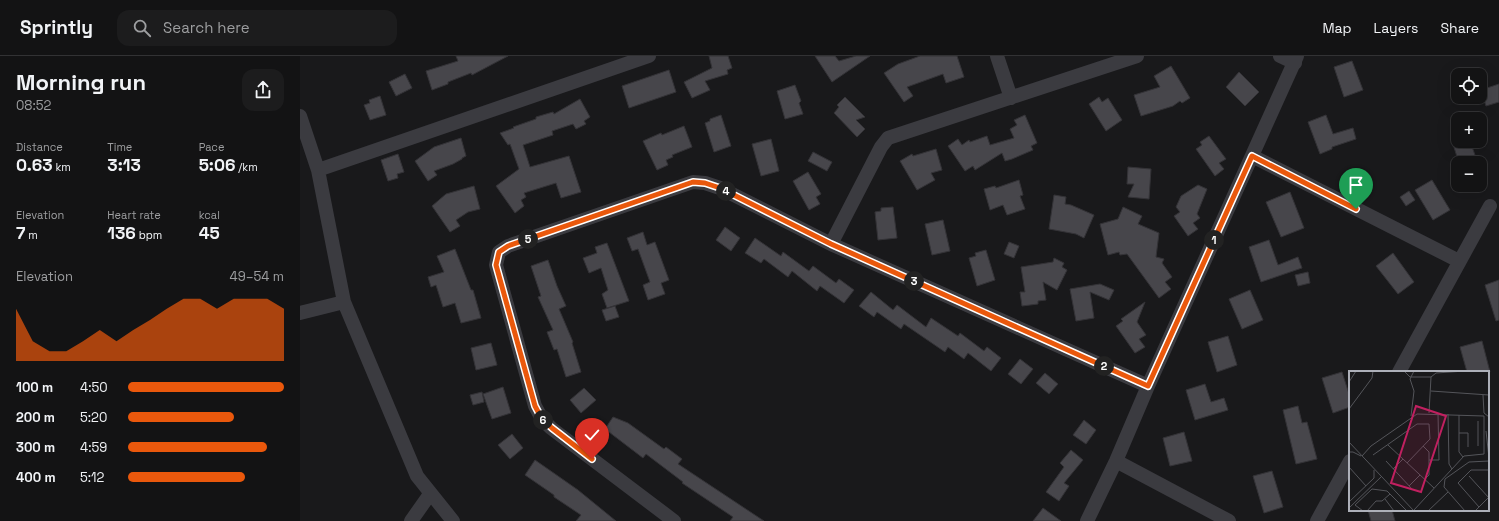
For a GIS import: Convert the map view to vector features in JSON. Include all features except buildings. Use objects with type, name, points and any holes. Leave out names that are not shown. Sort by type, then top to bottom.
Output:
[{"type":"street","points":[[318,170],[648,56]]},
{"type":"street","points":[[997,56],[1011,98]]},
{"type":"street","points":[[831,244],[881,147],[888,138],[1137,56]]},
{"type":"street","points":[[1087,521],[1116,461],[1148,386],[1296,59],[1280,56]]},
{"type":"street","points":[[300,116],[318,170],[344,302],[416,476],[453,521]]},
{"type":"street","points":[[1252,156],[1459,261]]},
{"type":"street","points":[[674,521],[542,419],[535,406],[496,265],[499,252],[508,246],[693,182],[705,183],[720,188],[831,244],[1148,386]]},
{"type":"street","points":[[1400,371],[1490,206]]},
{"type":"street","points":[[300,313],[344,302]]},
{"type":"street","points":[[1116,461],[1229,521]]},
{"type":"street","points":[[1317,521],[1349,463]]},
{"type":"street","points":[[411,521],[430,494]]},
{"type":"route","points":[[592,459],[542,419],[535,406],[496,265],[499,252],[508,246],[693,182],[705,183],[720,188],[831,244],[1148,386],[1252,156],[1356,209]]}]
